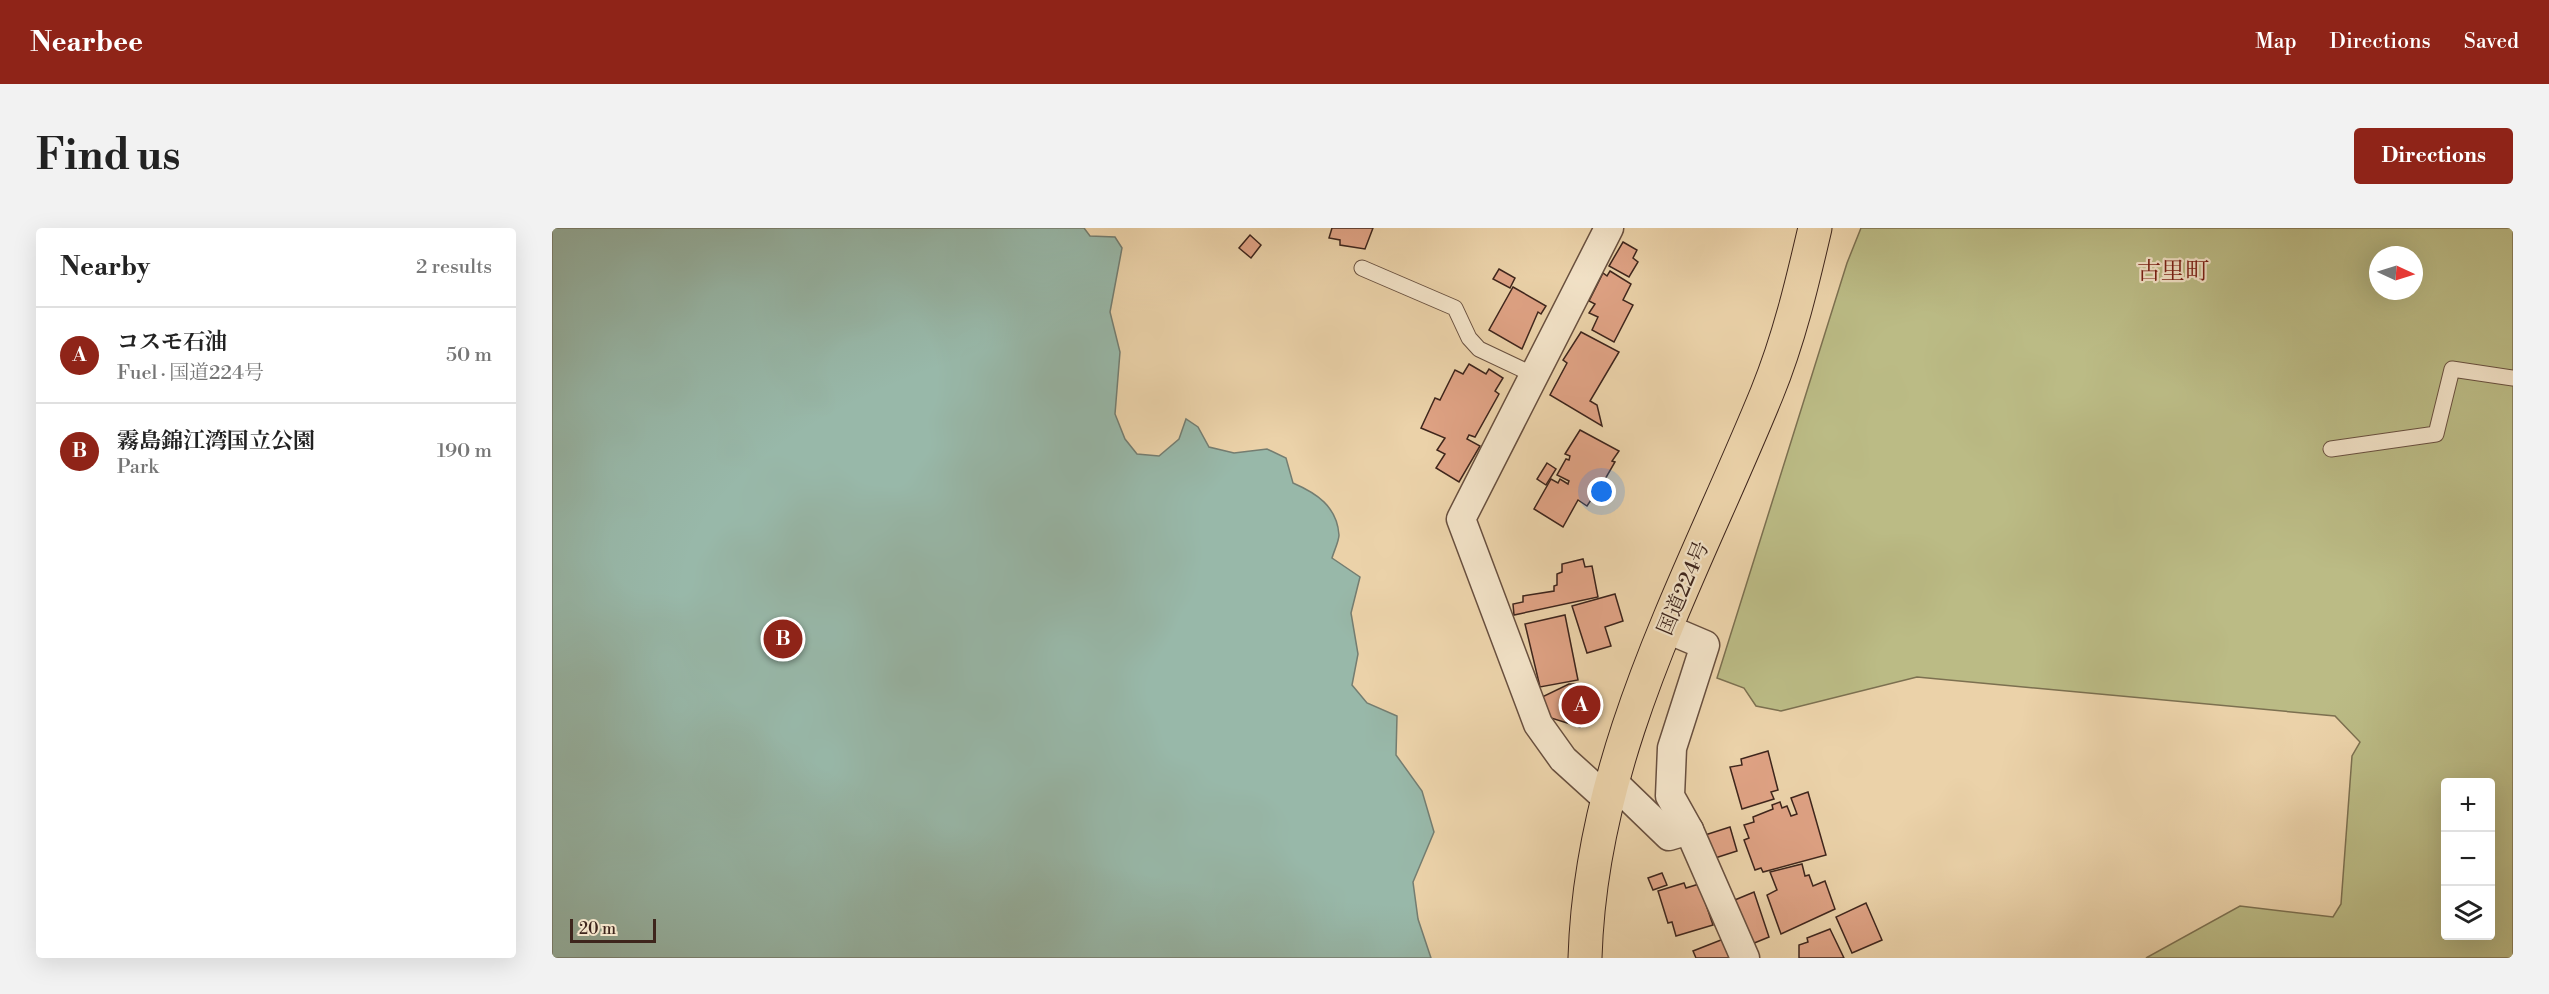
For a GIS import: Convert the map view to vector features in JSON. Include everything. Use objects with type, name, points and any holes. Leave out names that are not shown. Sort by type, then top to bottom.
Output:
[{"type":"highway","name":"国道224号","points":[[1585,958],[1586,927],[1596,850],[1609,789],[1625,734],[1665,628],[1768,391],[1796,310],[1815,228]]},
{"type":"street","points":[[1609,228],[1461,519],[1538,724],[1563,759],[1609,789],[1669,836],[1689,830]]},
{"type":"street","points":[[1665,628],[1705,645],[1672,748],[1670,796],[1689,830],[1745,958]]},
{"type":"lane","points":[[1362,268],[1455,308],[1470,338],[1479,349],[1534,375]]},
{"type":"lane","points":[[2331,449],[2436,434],[2452,369],[2513,378]]},
{"type":"green space","points":[[1861,228],[2513,228],[2513,958],[2146,958],[2240,906],[2333,917],[2341,904],[2352,756],[2360,742],[2335,716],[1917,677],[1781,711],[1756,706],[1744,688],[1717,678],[1847,263]]},
{"type":"shaded area","points":[[552,228],[1084,228],[1090,236],[1115,237],[1122,248],[1110,312],[1120,352],[1115,414],[1125,439],[1137,454],[1159,456],[1179,439],[1186,419],[1198,427],[1209,447],[1234,453],[1267,449],[1286,458],[1293,483],[1317,496],[1330,508],[1334,516],[1339,535],[1332,558],[1360,577],[1351,613],[1358,654],[1352,685],[1367,703],[1397,716],[1396,755],[1422,791],[1434,832],[1413,882],[1418,919],[1431,958],[552,958]]},
{"type":"building","points":[[1332,228],[1373,228],[1365,249],[1340,245],[1340,240],[1329,238]]},
{"type":"building","points":[[1250,235],[1261,245],[1251,258],[1239,248]]},
{"type":"building","points":[[1623,242],[1637,250],[1633,258],[1638,262],[1629,277],[1609,266]]},
{"type":"building","points":[[1499,269],[1515,278],[1510,288],[1493,279]]},
{"type":"building","points":[[1610,271],[1631,284],[1623,300],[1633,305],[1614,342],[1592,330],[1598,317],[1589,313],[1595,304],[1589,301],[1603,273],[1607,276]]},
{"type":"building","points":[[1513,287],[1546,306],[1541,314],[1538,312],[1522,349],[1489,330]]},
{"type":"building","points":[[1581,332],[1619,352],[1590,401],[1597,405],[1602,426],[1550,395],[1567,363],[1563,360]]},
{"type":"building","points":[[1469,364],[1486,374],[1489,369],[1503,378],[1495,391],[1499,394],[1475,437],[1469,435],[1467,439],[1480,446],[1459,482],[1436,468],[1445,454],[1437,450],[1445,438],[1421,428],[1435,398],[1440,400],[1455,370],[1463,374]]},
{"type":"building","points":[[1580,430],[1619,451],[1612,461],[1615,462],[1604,481],[1607,484],[1601,493],[1597,491],[1587,506],[1578,500],[1563,527],[1534,509],[1551,479],[1558,483],[1560,479],[1568,484],[1569,481],[1557,475],[1566,459],[1569,460],[1570,456],[1565,454]]},
{"type":"building","points":[[1547,463],[1556,469],[1546,485],[1537,479]]},
{"type":"building","points":[[1583,559],[1585,567],[1592,566],[1598,597],[1514,615],[1513,604],[1523,602],[1523,596],[1554,591],[1554,586],[1557,585],[1557,574],[1562,572],[1562,564]]},
{"type":"building","points":[[1615,594],[1623,621],[1605,627],[1611,646],[1587,653],[1572,606]]},
{"type":"building","points":[[1565,615],[1578,680],[1540,687],[1525,624]]},
{"type":"building","points":[[1569,684],[1580,684],[1576,695],[1591,699],[1580,727],[1551,718],[1542,697]]},
{"type":"building","points":[[1768,751],[1778,790],[1771,792],[1774,799],[1742,809],[1730,767],[1742,765],[1741,759]]},
{"type":"building","points":[[1808,792],[1826,855],[1763,872],[1761,868],[1755,870],[1744,840],[1749,838],[1744,825],[1754,822],[1753,817],[1773,809],[1772,805],[1780,802],[1782,808],[1787,806],[1791,816],[1797,814],[1791,798]]},
{"type":"building","points":[[1730,827],[1737,851],[1712,859],[1705,835]]},
{"type":"building","points":[[1802,864],[1805,876],[1809,875],[1813,886],[1825,881],[1835,909],[1781,934],[1767,895],[1777,890],[1770,872]]},
{"type":"building","points":[[1662,873],[1667,885],[1653,890],[1648,878]]},
{"type":"building","points":[[1684,883],[1686,888],[1699,884],[1713,925],[1676,936],[1672,922],[1668,923],[1658,891]]},
{"type":"building","points":[[1754,892],[1769,937],[1747,946],[1730,902]]},
{"type":"building","points":[[1866,903],[1882,940],[1852,953],[1836,917]]},
{"type":"building","points":[[1830,929],[1844,958],[1799,958],[1799,945],[1808,942],[1807,938]]},
{"type":"building","points":[[1726,938],[1733,958],[1696,958],[1693,951]]},
{"type":"place","name":"霧島錦江湾国立公園","points":[[783,639]]},
{"type":"place","name":"コスモ石油","points":[[1581,705]]},
{"type":"district","name":"古里町","points":[[2173,271]]}]
